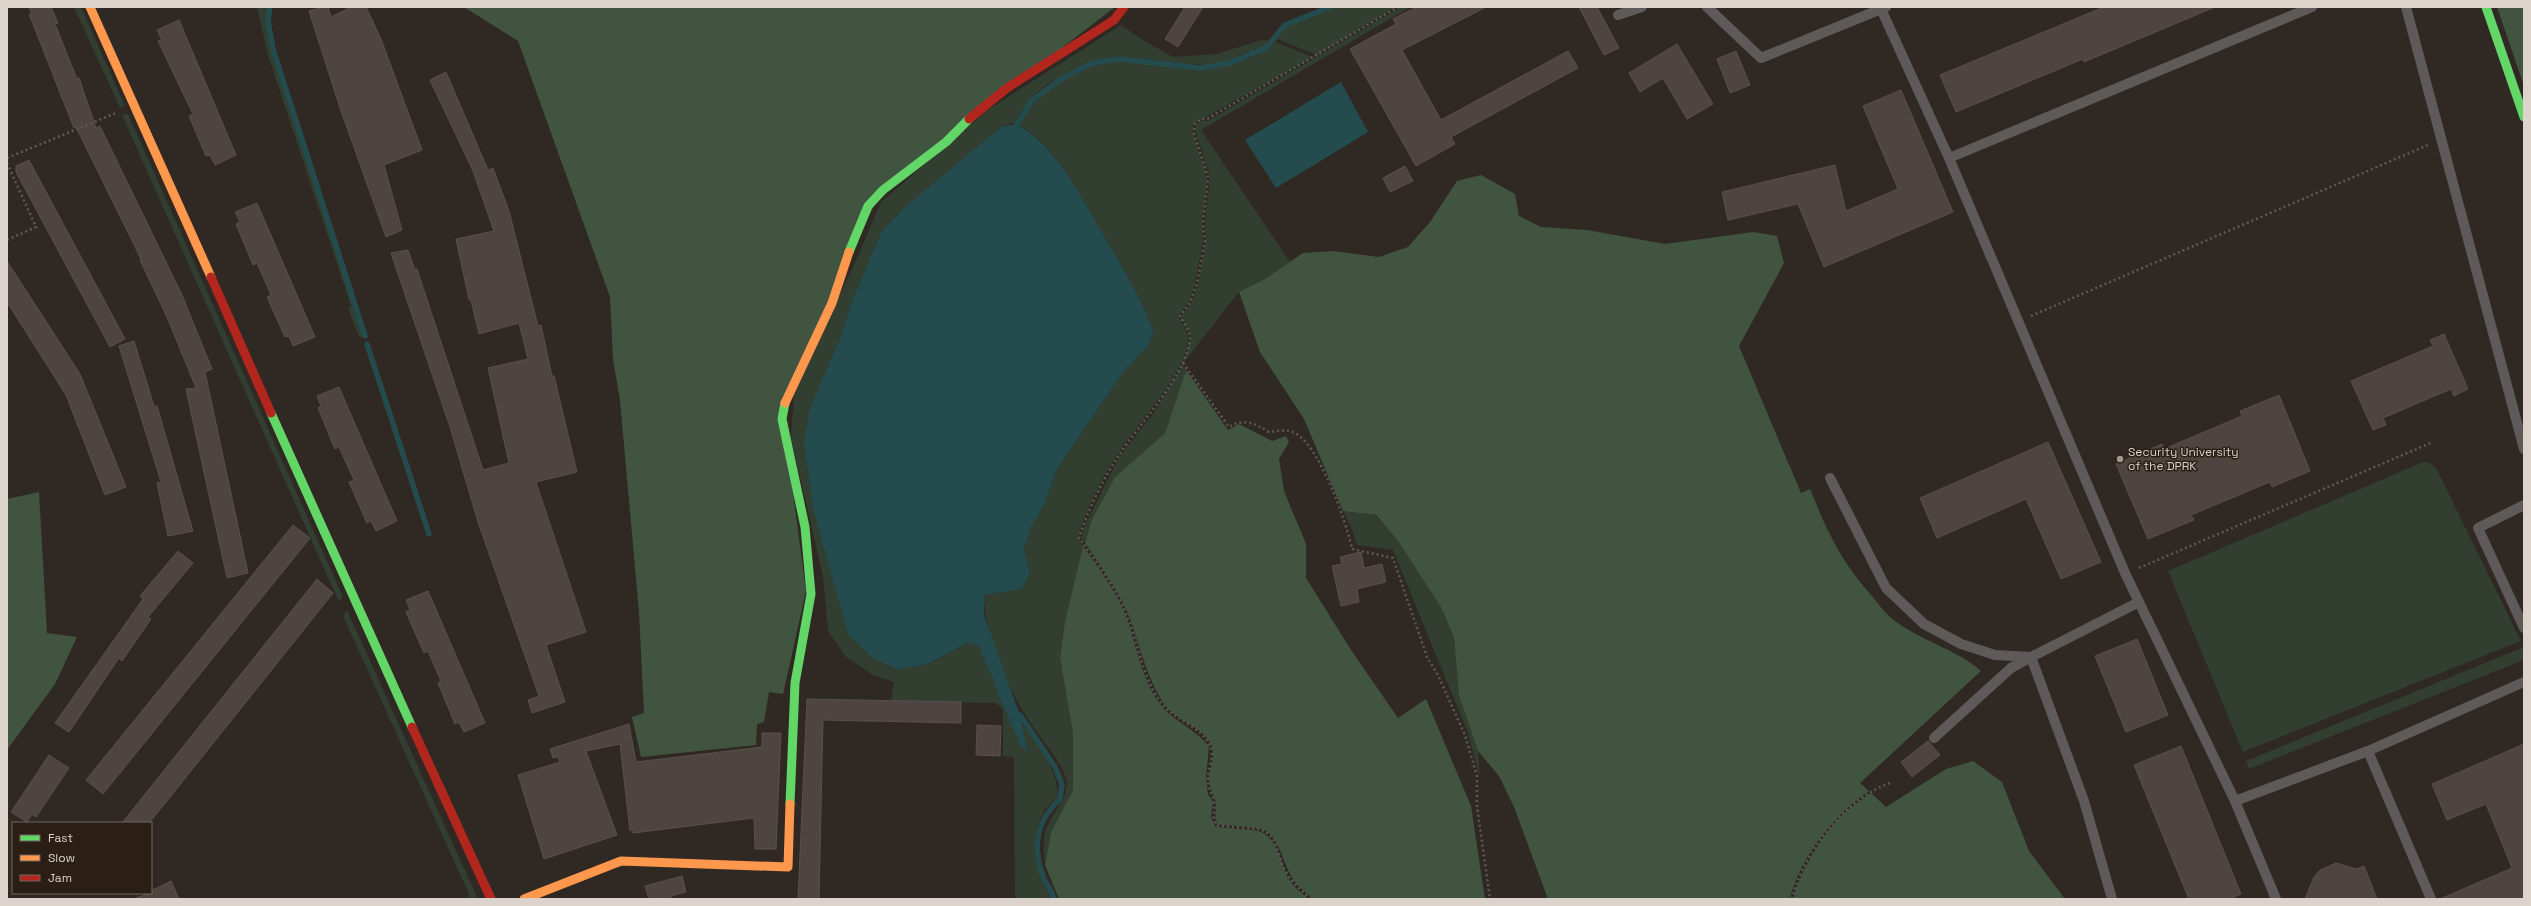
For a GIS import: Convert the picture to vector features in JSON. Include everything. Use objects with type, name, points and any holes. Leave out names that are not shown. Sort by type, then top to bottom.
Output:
[{"type":"street","points":[[90,7],[385,669],[491,899]]},
{"type":"street","points":[[524,899],[621,861],[788,867],[795,683],[811,594],[810,565],[805,528],[782,418],[786,400],[832,303],[852,243],[868,206],[883,190],[946,142],[980,108],[1007,88],[1114,20],[1124,7]]},
{"type":"street","points":[[2486,7],[2524,117]]},
{"type":"lane","points":[[1618,15],[1642,7]]},
{"type":"lane","points":[[1707,7],[1761,58],[1884,8],[2126,574],[2235,801],[2276,899]]},
{"type":"lane","points":[[1949,158],[2312,7]]},
{"type":"lane","points":[[2406,7],[2440,140],[2524,449]]},
{"type":"lane","points":[[1830,478],[1879,578],[1909,612],[1924,624],[1961,644],[1995,655],[2031,657]]},
{"type":"lane","points":[[2524,505],[2478,528],[2524,628]]},
{"type":"lane","points":[[1934,738],[2010,668],[2139,602]]},
{"type":"lane","points":[[2031,657],[2084,801],[2112,899]]},
{"type":"lane","points":[[2235,801],[2368,751],[2524,682]]},
{"type":"lane","points":[[2368,751],[2431,899]]},
{"type":"path","points":[[1311,899],[1293,882],[1286,872],[1274,839],[1261,830],[1231,829],[1216,825],[1212,817],[1214,802],[1210,794],[1208,778],[1212,755],[1210,746],[1194,728],[1174,716],[1161,703],[1147,677],[1128,618],[1080,538],[1090,509],[1118,456],[1152,414],[1183,362],[1190,336],[1180,316],[1190,303],[1203,256],[1208,177],[1194,134],[1195,124],[1201,119],[1207,119],[1398,7]]},
{"type":"path","points":[[7,158],[133,106]]},
{"type":"path","points":[[2017,322],[2440,140]]},
{"type":"path","points":[[7,163],[36,227],[7,240]]},
{"type":"path","points":[[1183,362],[1229,427],[1238,422],[1256,423],[1269,432],[1281,430],[1293,432],[1303,438],[1314,450],[1347,526],[1352,548],[1393,558],[1427,657],[1438,675],[1462,728],[1477,776],[1477,806],[1490,899]]},
{"type":"path","points":[[2126,574],[2433,442]]},
{"type":"path","points":[[1792,899],[1812,854],[1831,824],[1850,806],[1876,787],[1890,783]]},
{"type":"green space","points":[[74,7],[81,7],[125,106],[120,108]]},
{"type":"green space","points":[[257,7],[269,7],[266,21],[272,50],[364,337],[359,337],[348,308],[351,306],[268,55]]},
{"type":"green space","points":[[464,7],[1115,7],[884,185],[781,401],[806,591],[783,694],[769,692],[764,722],[757,724],[756,745],[641,757],[632,717],[644,713],[639,612],[620,400],[613,359],[610,297],[518,41]]},
{"type":"green space","points":[[1335,7],[1396,7],[1317,55],[1277,39],[1286,26]]},
{"type":"green space","points":[[1401,7],[1410,7],[1201,130],[1290,262],[1265,279],[1239,292],[1184,362],[1191,336],[1181,316],[1191,304],[1198,284],[1206,242],[1205,224],[1210,177],[1196,133],[1196,125],[1201,121],[1208,121]]},
{"type":"green space","points":[[2497,7],[2524,7],[2524,86]]},
{"type":"green space","points":[[1121,25],[1143,40],[1173,57],[1217,54],[1261,40],[1270,41],[1247,55],[1231,61],[1215,63],[1184,64],[1121,57],[1097,60],[1059,77],[1037,92],[1029,100],[1014,123],[1001,127],[881,233],[851,303],[841,336],[827,368],[929,664],[968,643],[979,645],[1019,744],[1028,753],[1022,723],[1046,758],[1055,777],[1057,797],[1045,809],[1038,825],[1035,845],[1037,865],[1051,899],[1015,899],[1014,758],[1003,756],[1003,709],[996,703],[891,701],[894,682],[873,675],[846,657],[828,631],[823,576],[791,438],[794,394],[858,256],[881,202],[989,109]]},
{"type":"green space","points":[[1275,42],[1313,57],[1193,124],[1193,134],[1207,177],[1202,224],[1203,242],[1195,283],[1189,302],[1178,316],[1188,335],[1186,352],[1170,382],[1125,443],[1105,474],[1094,495],[1081,527],[1078,538],[1083,546],[1065,621],[1060,658],[1073,734],[1073,790],[1051,832],[1045,865],[1045,833],[1063,799],[1067,786],[1066,779],[1057,759],[1025,714],[1008,682],[993,647],[988,629],[984,595],[1022,589],[1030,573],[1024,550],[1030,530],[1046,501],[1057,469],[1124,371],[1148,346],[1154,332],[1123,269],[1076,187],[1056,158],[1045,146],[1018,124],[1031,103],[1042,93],[1073,73],[1096,64],[1120,60],[1193,68],[1223,66],[1264,51]]},
{"type":"green space","points":[[128,114],[343,597],[339,602],[122,115]]},
{"type":"green space","points":[[1481,175],[1515,194],[1519,216],[1541,227],[1587,230],[1665,244],[1753,232],[1777,236],[1784,263],[1739,346],[1801,493],[1810,489],[1829,533],[1843,558],[1887,615],[1912,632],[1960,656],[1981,671],[1860,783],[1869,791],[1843,812],[1820,838],[1802,868],[1790,899],[1548,899],[1514,807],[1499,776],[1478,751],[1459,696],[1454,638],[1441,607],[1398,541],[1376,515],[1343,511],[1304,419],[1260,352],[1239,292],[1265,279],[1303,253],[1333,251],[1379,257],[1408,247],[1430,222],[1457,181]]},
{"type":"green space","points":[[1183,365],[1186,370],[1165,433],[1115,477],[1092,519],[1085,543],[1081,538],[1084,527],[1119,457],[1153,414]]},
{"type":"green space","points":[[1186,370],[1228,430],[1239,424],[1272,441],[1286,436],[1289,442],[1279,459],[1284,491],[1306,544],[1306,578],[1351,650],[1398,718],[1426,699],[1471,806],[1485,899],[1313,899],[1295,882],[1289,873],[1280,850],[1267,832],[1261,829],[1244,826],[1217,824],[1215,818],[1216,803],[1209,780],[1213,756],[1211,744],[1206,737],[1194,727],[1179,718],[1162,701],[1147,671],[1130,619],[1122,600],[1085,543],[1092,519],[1115,477],[1165,433]]},
{"type":"green space","points":[[2423,462],[2428,462],[2436,468],[2521,641],[2243,752],[2168,571]]},
{"type":"green space","points":[[39,492],[47,633],[77,637],[55,684],[7,750],[7,499]]},
{"type":"green space","points":[[1343,511],[1375,515],[1398,541],[1441,606],[1454,638],[1459,696],[1478,751],[1480,779],[1468,733],[1393,550],[1357,545],[1351,527]]},
{"type":"green space","points":[[1083,546],[1108,581],[1119,600],[1131,630],[1145,675],[1154,696],[1171,716],[1197,734],[1209,746],[1206,778],[1208,794],[1213,802],[1211,817],[1215,826],[1257,831],[1267,836],[1276,847],[1287,876],[1291,882],[1309,899],[1059,899],[1045,865],[1051,832],[1073,790],[1073,734],[1060,658],[1065,621]]},
{"type":"green space","points":[[347,610],[477,899],[469,899],[469,894],[343,616]]},
{"type":"green space","points":[[2524,647],[2524,660],[2249,769],[2246,761]]},
{"type":"green space","points":[[1973,761],[2002,782],[2029,851],[2065,899],[1793,899],[1804,870],[1815,850],[1833,825],[1850,808],[1871,793],[1886,807],[1946,769]]},
{"type":"water","points":[[1341,82],[1368,132],[1276,188],[1245,140]]},
{"type":"water","points":[[1017,124],[1044,145],[1076,187],[1143,306],[1154,332],[1148,346],[1124,371],[1057,469],[1046,501],[1030,530],[1024,550],[1030,573],[1022,589],[984,595],[984,615],[1020,715],[1028,753],[1019,744],[979,646],[968,643],[928,664],[897,669],[873,658],[848,634],[814,512],[804,443],[810,408],[841,336],[851,303],[881,233],[904,208],[1001,127]]},
{"type":"building","points":[[29,7],[51,7],[58,23],[55,24],[77,79],[79,78],[96,128],[100,126],[182,295],[212,369],[205,372],[248,573],[227,578],[186,389],[196,388],[167,317],[140,260],[141,259],[76,127],[74,128],[29,14],[32,14]]},
{"type":"building","points":[[328,7],[331,17],[351,7],[366,7],[381,39],[422,150],[384,165],[402,230],[386,237],[340,108],[309,11]]},
{"type":"building","points":[[1185,7],[1203,7],[1178,47],[1165,39]]},
{"type":"building","points":[[1417,7],[1486,7],[1402,50],[1441,120],[1568,51],[1578,68],[1451,137],[1455,144],[1416,166],[1350,49],[1396,24],[1393,19]]},
{"type":"building","points":[[1579,7],[1597,7],[1619,48],[1604,55]]},
{"type":"building","points":[[2104,7],[2215,7],[2084,62],[2083,59],[1956,112],[1940,75]]},
{"type":"building","points":[[179,20],[236,155],[215,165],[210,155],[206,156],[189,116],[193,114],[158,41],[162,40],[157,30]]},
{"type":"building","points":[[1677,44],[1713,104],[1687,119],[1663,78],[1640,92],[1629,73]]},
{"type":"building","points":[[1736,51],[1750,85],[1730,93],[1717,59]]},
{"type":"building","points":[[446,72],[488,170],[493,168],[509,211],[538,326],[541,325],[552,376],[554,376],[577,472],[536,482],[586,632],[546,645],[565,702],[532,713],[528,700],[539,696],[478,522],[450,427],[391,253],[408,250],[415,270],[417,269],[483,470],[509,463],[488,368],[528,359],[519,323],[479,334],[471,300],[469,300],[456,239],[494,231],[473,171],[430,80]]},
{"type":"building","points":[[1901,90],[1953,212],[1824,267],[1798,204],[1728,220],[1722,192],[1835,165],[1846,211],[1898,189],[1863,106]]},
{"type":"building","points":[[29,160],[125,339],[110,347],[16,172],[16,166]]},
{"type":"building","points":[[1405,166],[1413,181],[1390,192],[1383,178]]},
{"type":"building","points":[[257,203],[315,337],[293,346],[289,336],[285,337],[267,297],[271,295],[257,263],[253,265],[236,224],[240,222],[235,212]]},
{"type":"building","points":[[7,261],[80,374],[126,487],[105,495],[66,395],[7,302]]},
{"type":"building","points":[[2444,334],[2468,389],[2454,396],[2451,389],[2383,418],[2386,425],[2373,430],[2351,381],[2433,346],[2430,340]]},
{"type":"building","points":[[134,341],[154,406],[157,406],[193,531],[168,536],[157,483],[161,482],[119,346]]},
{"type":"building","points":[[339,387],[397,521],[376,531],[371,521],[367,523],[349,482],[354,480],[339,447],[335,449],[318,408],[321,406],[317,396]]},
{"type":"building","points":[[2279,395],[2310,471],[2272,487],[2270,482],[2191,515],[2194,520],[2148,539],[2116,464],[2162,444],[2164,449],[2242,416],[2240,411]]},
{"type":"building","points":[[2048,442],[2101,562],[2061,579],[2026,499],[1937,538],[1920,498]]},
{"type":"building","points":[[293,525],[310,538],[103,794],[86,780]]},
{"type":"building","points":[[178,551],[193,563],[148,617],[151,619],[122,661],[119,658],[69,732],[55,723],[143,599],[140,596]]},
{"type":"building","points":[[1361,552],[1364,568],[1382,564],[1386,582],[1357,589],[1359,602],[1341,606],[1332,566],[1342,564],[1340,557]]},
{"type":"building","points":[[317,579],[333,593],[171,796],[150,822],[123,822]]},
{"type":"building","points":[[428,591],[485,723],[464,732],[459,722],[455,724],[438,683],[441,681],[428,651],[424,653],[406,612],[410,610],[406,600]]},
{"type":"building","points":[[2137,639],[2168,715],[2126,732],[2095,656]]},
{"type":"building","points":[[807,699],[961,702],[961,723],[823,720],[819,899],[798,899]]},
{"type":"building","points":[[629,724],[636,762],[762,747],[762,733],[781,733],[776,849],[755,849],[754,818],[633,833],[633,829],[630,831],[620,744],[586,751],[617,835],[544,859],[518,775],[560,762],[558,757],[553,758],[550,749]]},
{"type":"building","points":[[977,725],[1001,726],[1000,756],[976,755]]},
{"type":"building","points":[[1928,741],[1940,755],[1912,777],[1901,762]]},
{"type":"building","points":[[2524,744],[2524,899],[2440,899],[2512,868],[2486,804],[2447,820],[2432,784]]},
{"type":"building","points":[[2181,746],[2241,894],[2230,899],[2189,899],[2134,765]]},
{"type":"building","points":[[49,755],[69,768],[36,817],[32,814],[27,822],[11,812]]},
{"type":"building","points":[[2336,863],[2356,869],[2364,866],[2377,899],[2305,899],[2314,877],[2320,870]]},
{"type":"building","points":[[682,876],[686,892],[671,896],[672,899],[649,899],[645,886]]},
{"type":"building","points":[[171,881],[179,899],[133,899],[152,894],[152,890]]},
{"type":"waterway","points":[[270,7],[268,21],[273,49],[365,336]]},
{"type":"waterway","points":[[1017,124],[1031,101],[1061,79],[1092,63],[1120,59],[1200,68],[1230,63],[1266,48],[1285,25],[1330,7]]},
{"type":"waterway","points":[[367,344],[429,534]]},
{"type":"waterway","points":[[1020,715],[1055,767],[1062,784],[1060,799],[1046,816],[1037,844],[1044,879],[1054,899]]},
{"type":"traffic: fast","points":[[2486,7],[2524,117]]},
{"type":"traffic: fast","points":[[849,252],[868,206],[883,190],[946,142],[969,119]]},
{"type":"traffic: fast","points":[[785,403],[782,419],[805,527],[811,594],[795,683],[790,804]]},
{"type":"traffic: fast","points":[[271,413],[412,727]]},
{"type":"traffic: slow","points":[[90,7],[211,277]]},
{"type":"traffic: slow","points":[[785,403],[832,303],[849,252]]},
{"type":"traffic: slow","points":[[524,899],[621,861],[788,867],[790,804]]},
{"type":"traffic: jam","points":[[969,119],[1007,88],[1114,20],[1124,7]]},
{"type":"traffic: jam","points":[[211,277],[271,413]]},
{"type":"traffic: jam","points":[[412,727],[491,899]]},
{"type":"place","name":"Security University of the DPRK","points":[[2120,459]]}]
